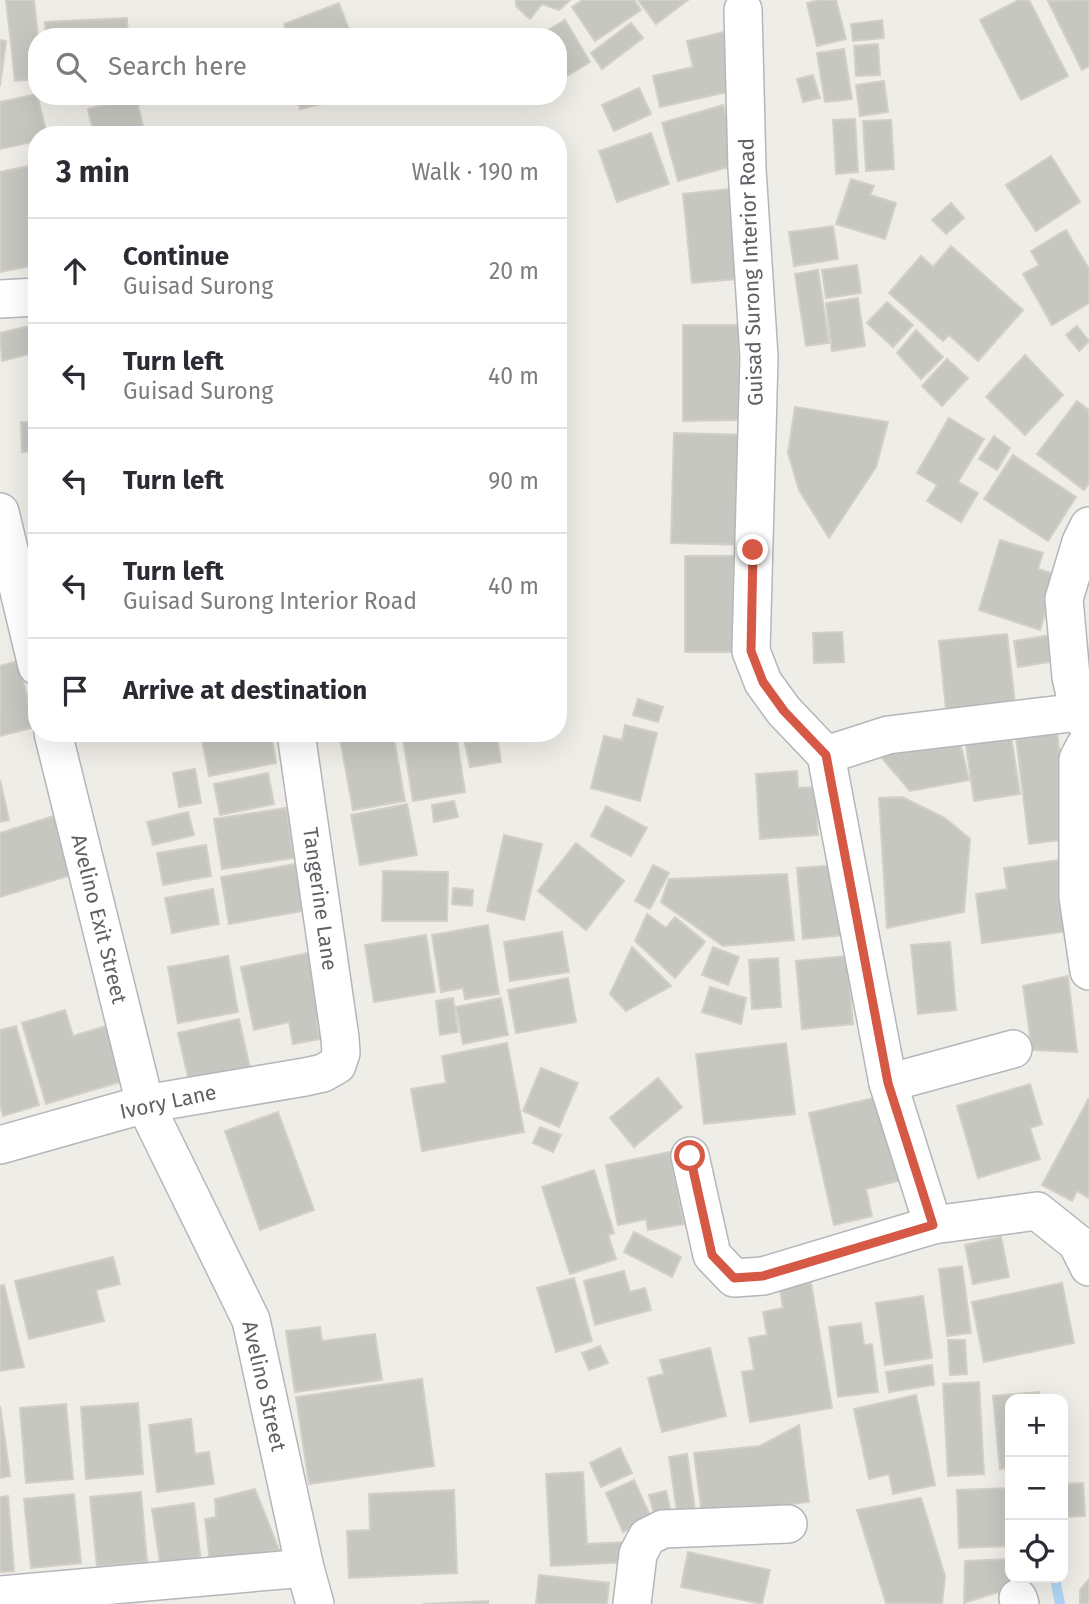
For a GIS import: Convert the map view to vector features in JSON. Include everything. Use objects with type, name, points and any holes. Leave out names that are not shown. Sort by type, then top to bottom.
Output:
[{"type":"street","name":"Guisad Surong Interior Road","points":[[743,10],[747,169],[759,357],[751,651],[763,682],[784,711],[826,755]]},
{"type":"street","points":[[0,299],[28,297]]},
{"type":"street","points":[[0,512],[28,629]]},
{"type":"street","points":[[1089,526],[1081,542],[1065,599],[1071,677],[1086,728],[1085,746],[1079,759],[1078,897],[1089,971]]},
{"type":"street","points":[[933,1225],[888,1083],[826,755],[888,735],[1086,728]]},
{"type":"street","name":"Avelino Exit Street","points":[[55,742],[145,1104]]},
{"type":"street","name":"Tangerine Lane","points":[[297,742],[340,1038],[341,1053],[337,1065]]},
{"type":"street","points":[[888,1083],[1013,1049]]},
{"type":"street","name":"Ivory Lane","points":[[0,1145],[145,1104],[305,1077],[323,1073],[337,1065]]},
{"type":"street","name":"Avelino Street","points":[[145,1104],[251,1320],[315,1604]]},
{"type":"street","points":[[690,1156],[712,1255],[734,1278],[763,1276],[933,1225],[1037,1211],[1077,1243],[1089,1267]]},
{"type":"street","points":[[632,1604],[638,1553],[647,1537],[663,1529],[788,1524]]},
{"type":"street","points":[[0,1595],[160,1583],[305,1568]]},
{"type":"building","points":[[6,0],[34,0],[37,28],[28,28],[28,80],[15,81]]},
{"type":"building","points":[[516,0],[570,0],[559,10],[542,4],[530,19],[516,6]]},
{"type":"building","points":[[583,0],[634,0],[641,10],[595,41],[572,7]]},
{"type":"building","points":[[638,0],[688,0],[656,24]]},
{"type":"building","points":[[836,0],[846,39],[817,46],[807,3]]},
{"type":"building","points":[[1019,0],[1029,0],[1068,76],[1021,100],[980,20]]},
{"type":"building","points":[[1089,0],[1089,66],[1082,70],[1048,1]]},
{"type":"building","points":[[339,3],[348,28],[285,28],[284,24]]},
{"type":"building","points":[[127,18],[128,28],[45,28],[45,22]]},
{"type":"building","points":[[565,20],[590,62],[567,76],[567,28],[552,28]]},
{"type":"building","points":[[882,20],[884,38],[853,41],[851,24]]},
{"type":"building","points":[[631,23],[643,38],[602,69],[591,53]]},
{"type":"building","points":[[728,31],[741,89],[660,107],[653,76],[693,67],[687,41]]},
{"type":"building","points":[[0,40],[6,41],[0,86]]},
{"type":"building","points":[[878,44],[880,75],[856,76],[854,46]]},
{"type":"building","points":[[844,49],[852,99],[825,102],[817,53]]},
{"type":"building","points":[[813,75],[820,98],[803,102],[797,79]]},
{"type":"building","points":[[884,81],[888,112],[860,116],[856,85]]},
{"type":"building","points":[[639,88],[651,114],[614,131],[602,105]]},
{"type":"building","points":[[28,96],[28,105],[40,105],[45,126],[28,126],[28,143],[0,149],[0,102]]},
{"type":"building","points":[[104,105],[138,105],[143,126],[92,126],[88,109]]},
{"type":"building","points":[[299,105],[317,105],[300,109]]},
{"type":"building","points":[[723,105],[739,164],[678,181],[662,123]]},
{"type":"building","points":[[855,119],[858,172],[836,174],[833,120]]},
{"type":"building","points":[[891,120],[894,169],[866,171],[863,121]]},
{"type":"building","points":[[651,133],[669,184],[617,202],[599,151]]},
{"type":"building","points":[[1051,156],[1080,202],[1036,231],[1006,185]]},
{"type":"building","points":[[28,166],[28,267],[0,272],[0,172]]},
{"type":"building","points":[[851,179],[874,186],[870,195],[896,203],[885,239],[836,224]]},
{"type":"building","points":[[729,189],[738,279],[692,283],[683,194]]},
{"type":"building","points":[[951,203],[964,218],[946,234],[932,220]]},
{"type":"building","points":[[833,226],[838,259],[794,266],[789,232]]},
{"type":"building","points":[[1066,230],[1089,269],[1089,303],[1052,325],[1023,274],[1039,265],[1031,251]]},
{"type":"building","points":[[951,246],[1023,310],[978,361],[949,335],[943,341],[889,293],[921,256],[933,267]]},
{"type":"building","points":[[857,265],[861,293],[826,298],[822,270]]},
{"type":"building","points":[[818,270],[829,343],[806,346],[795,274]]},
{"type":"building","points":[[858,298],[865,346],[832,351],[826,303]]},
{"type":"building","points":[[887,302],[913,325],[893,347],[867,323]]},
{"type":"building","points":[[683,325],[739,325],[740,420],[683,421]]},
{"type":"building","points":[[28,326],[28,354],[2,361],[0,333]]},
{"type":"building","points":[[1077,326],[1089,341],[1079,351],[1066,335]]},
{"type":"building","points":[[916,330],[943,357],[921,379],[897,353]]},
{"type":"building","points":[[1025,355],[1063,395],[1025,435],[986,397]]},
{"type":"building","points":[[947,359],[968,378],[942,406],[922,386]]},
{"type":"building","points":[[1077,401],[1089,410],[1089,483],[1084,490],[1037,454]]},
{"type":"building","points":[[795,407],[888,422],[876,467],[829,538],[799,490],[788,453]]},
{"type":"building","points":[[949,418],[984,439],[958,482],[978,493],[961,522],[927,501],[937,485],[917,473]]},
{"type":"building","points":[[21,422],[28,422],[28,452],[22,452]]},
{"type":"building","points":[[674,433],[750,435],[747,545],[671,543]]},
{"type":"building","points":[[994,436],[1010,448],[997,470],[979,459]]},
{"type":"building","points":[[1013,455],[1076,497],[1048,541],[984,499]]},
{"type":"building","points":[[1000,540],[1043,553],[1038,569],[1057,575],[1040,630],[979,610]]},
{"type":"building","points":[[685,556],[734,556],[733,652],[685,652]]},
{"type":"building","points":[[842,632],[844,662],[814,663],[813,633]]},
{"type":"building","points":[[1007,634],[1015,704],[946,710],[939,641]]},
{"type":"building","points":[[1051,635],[1055,661],[1018,667],[1014,641]]},
{"type":"building","points":[[18,661],[28,700],[28,729],[0,736],[0,666]]},
{"type":"building","points":[[638,699],[663,707],[658,722],[633,715]]},
{"type":"building","points":[[625,725],[657,733],[640,801],[591,788],[604,736],[622,740]]},
{"type":"building","points":[[1010,730],[1020,794],[974,801],[965,738]]},
{"type":"building","points":[[1057,732],[1070,839],[1029,844],[1016,737]]},
{"type":"building","points":[[958,733],[969,780],[910,791],[876,751]]},
{"type":"building","points":[[202,742],[272,742],[276,763],[209,776]]},
{"type":"building","points":[[341,742],[395,742],[405,801],[353,810]]},
{"type":"building","points":[[403,742],[457,742],[465,792],[413,801]]},
{"type":"building","points":[[498,742],[501,762],[470,767],[465,743]]},
{"type":"building","points":[[195,769],[201,803],[179,807],[173,773]]},
{"type":"building","points":[[797,771],[798,788],[815,787],[818,835],[760,839],[756,774]]},
{"type":"building","points":[[268,773],[274,804],[220,815],[214,784]]},
{"type":"building","points":[[0,780],[9,820],[0,822]]},
{"type":"building","points":[[902,797],[945,818],[970,839],[964,912],[887,928],[879,798]]},
{"type":"building","points":[[454,801],[458,817],[434,822],[432,805]]},
{"type":"building","points":[[407,804],[417,855],[360,865],[351,815]]},
{"type":"building","points":[[606,806],[647,828],[631,856],[591,836]]},
{"type":"building","points":[[286,808],[294,858],[222,869],[214,819]]},
{"type":"building","points":[[69,811],[87,870],[0,897],[0,833]]},
{"type":"building","points":[[188,812],[194,835],[153,845],[147,822]]},
{"type":"building","points":[[504,835],[542,844],[524,920],[487,911]]},
{"type":"building","points":[[576,843],[624,881],[586,930],[538,891]]},
{"type":"building","points":[[206,845],[211,876],[163,885],[157,853]]},
{"type":"building","points":[[1059,860],[1069,931],[982,943],[976,894],[1007,889],[1004,868]]},
{"type":"building","points":[[296,864],[303,911],[229,924],[221,877]]},
{"type":"building","points":[[653,865],[669,873],[650,909],[635,901]]},
{"type":"building","points":[[839,865],[845,935],[803,939],[797,868]]},
{"type":"building","points":[[383,871],[448,872],[447,921],[382,921]]},
{"type":"building","points":[[787,874],[794,940],[723,946],[661,902],[669,879]]},
{"type":"building","points":[[453,888],[473,890],[472,906],[452,904]]},
{"type":"building","points":[[213,889],[219,924],[172,933],[165,898]]},
{"type":"building","points":[[647,914],[666,928],[675,917],[705,942],[675,978],[635,941]]},
{"type":"building","points":[[488,925],[499,994],[465,999],[463,988],[441,992],[432,935]]},
{"type":"building","points":[[562,932],[569,972],[510,981],[504,942]]},
{"type":"building","points":[[426,935],[435,992],[374,1002],[365,945]]},
{"type":"building","points":[[950,942],[956,1010],[918,1014],[911,945]]},
{"type":"building","points":[[632,947],[671,986],[626,1011],[610,994]]},
{"type":"building","points":[[713,947],[739,957],[728,985],[702,975]]},
{"type":"building","points":[[313,952],[327,1019],[316,1021],[320,1039],[293,1044],[289,1022],[254,1030],[241,967]]},
{"type":"building","points":[[228,956],[238,1012],[178,1023],[168,967]]},
{"type":"building","points":[[847,956],[853,1024],[802,1029],[796,961]]},
{"type":"building","points":[[778,958],[781,1007],[752,1009],[749,960]]},
{"type":"building","points":[[1068,976],[1077,1052],[1032,1050],[1023,986]]},
{"type":"building","points":[[568,978],[576,1022],[516,1033],[508,990]]},
{"type":"building","points":[[710,987],[746,998],[741,1024],[702,1012]]},
{"type":"building","points":[[453,998],[458,1032],[440,1035],[436,1001]]},
{"type":"building","points":[[501,998],[508,1035],[463,1044],[456,1007]]},
{"type":"building","points":[[65,1010],[73,1036],[106,1026],[123,1081],[46,1104],[22,1023]]},
{"type":"building","points":[[239,1019],[250,1068],[189,1081],[178,1033]]},
{"type":"building","points":[[16,1026],[39,1105],[3,1116],[0,1105],[0,1030]]},
{"type":"building","points":[[507,1043],[524,1132],[422,1151],[411,1089],[446,1083],[442,1056]]},
{"type":"building","points":[[786,1043],[795,1114],[704,1124],[696,1054]]},
{"type":"building","points":[[541,1068],[578,1083],[559,1127],[523,1111]]},
{"type":"building","points":[[658,1078],[682,1107],[634,1147],[610,1118]]},
{"type":"building","points":[[1030,1084],[1042,1124],[1030,1128],[1040,1159],[978,1178],[957,1106]]},
{"type":"building","points":[[883,1096],[902,1180],[866,1189],[872,1216],[834,1225],[809,1113]]},
{"type":"building","points":[[1089,1098],[1089,1198],[1077,1191],[1072,1201],[1042,1185]]},
{"type":"building","points":[[278,1112],[314,1210],[260,1230],[225,1131]]},
{"type":"building","points":[[540,1127],[561,1135],[553,1152],[533,1143]]},
{"type":"building","points":[[670,1152],[684,1224],[648,1230],[646,1219],[618,1225],[606,1165]]},
{"type":"building","points":[[594,1170],[614,1233],[608,1235],[616,1259],[570,1274],[542,1187]]},
{"type":"building","points":[[634,1232],[681,1257],[672,1277],[624,1252]]},
{"type":"building","points":[[1001,1237],[1009,1277],[973,1284],[965,1245]]},
{"type":"building","points":[[113,1257],[120,1284],[96,1290],[104,1321],[29,1339],[15,1281]]},
{"type":"building","points":[[962,1266],[971,1333],[947,1336],[939,1269]]},
{"type":"building","points":[[624,1271],[630,1292],[645,1288],[651,1310],[595,1325],[584,1281]]},
{"type":"building","points":[[574,1278],[592,1341],[556,1352],[537,1288]]},
{"type":"building","points":[[811,1283],[832,1408],[750,1422],[742,1372],[754,1370],[749,1338],[767,1335],[763,1312],[783,1308],[780,1288]]},
{"type":"building","points":[[1062,1283],[1074,1343],[984,1362],[972,1302]]},
{"type":"building","points":[[4,1285],[24,1367],[0,1371],[0,1286]]},
{"type":"building","points":[[923,1296],[932,1358],[885,1365],[876,1303]]},
{"type":"building","points":[[861,1323],[864,1345],[872,1344],[878,1392],[838,1397],[829,1327]]},
{"type":"building","points":[[320,1327],[322,1341],[375,1334],[382,1380],[295,1392],[286,1331]]},
{"type":"building","points":[[948,1340],[965,1340],[967,1374],[950,1375]]},
{"type":"building","points":[[600,1346],[608,1363],[589,1370],[582,1353]]},
{"type":"building","points":[[710,1348],[726,1416],[662,1432],[648,1378],[664,1374],[660,1360]]},
{"type":"building","points":[[932,1365],[934,1385],[889,1392],[886,1372]]},
{"type":"building","points":[[422,1379],[434,1466],[309,1484],[296,1397]]},
{"type":"building","points":[[979,1382],[984,1474],[948,1476],[943,1384]]},
{"type":"building","points":[[916,1395],[935,1485],[893,1494],[889,1474],[869,1479],[854,1409]]},
{"type":"building","points":[[1005,1395],[1005,1468],[1000,1469],[993,1396]]},
{"type":"building","points":[[138,1403],[143,1474],[86,1479],[81,1407]]},
{"type":"building","points":[[66,1404],[73,1479],[26,1483],[20,1408]]},
{"type":"building","points":[[0,1406],[10,1476],[0,1478]]},
{"type":"building","points":[[191,1419],[195,1454],[209,1452],[214,1484],[157,1492],[149,1425]]},
{"type":"building","points":[[799,1425],[809,1502],[702,1515],[694,1453],[760,1446]]},
{"type":"building","points":[[620,1448],[632,1473],[601,1487],[590,1463]]},
{"type":"building","points":[[687,1454],[695,1510],[677,1512],[669,1457]]},
{"type":"building","points":[[583,1472],[587,1544],[626,1542],[627,1562],[551,1566],[546,1474]]},
{"type":"building","points":[[634,1480],[652,1520],[623,1532],[606,1493]]},
{"type":"building","points":[[1083,1483],[1085,1516],[1068,1517],[1068,1484]]},
{"type":"building","points":[[1005,1488],[1005,1546],[959,1548],[957,1490]]},
{"type":"building","points":[[255,1489],[279,1550],[210,1562],[205,1519],[216,1517],[215,1499]]},
{"type":"building","points":[[454,1490],[457,1573],[349,1578],[347,1531],[370,1530],[369,1494]]},
{"type":"building","points":[[666,1491],[672,1517],[656,1521],[649,1495]]},
{"type":"building","points":[[141,1492],[147,1562],[97,1566],[90,1497]]},
{"type":"building","points":[[74,1494],[81,1563],[31,1568],[24,1499]]},
{"type":"building","points":[[8,1496],[14,1571],[0,1572],[0,1497]]},
{"type":"building","points":[[921,1498],[945,1576],[942,1604],[886,1603],[857,1510]]},
{"type":"building","points":[[194,1503],[201,1562],[161,1569],[152,1509]]},
{"type":"building","points":[[688,1552],[770,1570],[762,1604],[681,1587]]},
{"type":"building","points":[[1005,1559],[1005,1583],[1027,1583],[964,1603],[965,1561]]},
{"type":"building","points":[[539,1575],[609,1583],[607,1604],[536,1604]]},
{"type":"building","points":[[1089,1579],[1089,1604],[1080,1604],[1080,1590]]},
{"type":"building","points":[[488,1601],[488,1604],[423,1604]]},
{"type":"waterway","points":[[1056,1583],[1060,1604]]},
{"type":"route","points":[[690,1156],[712,1255],[734,1278],[763,1276],[933,1225],[888,1083],[826,755],[784,711],[763,682],[751,651],[753,550]]}]
